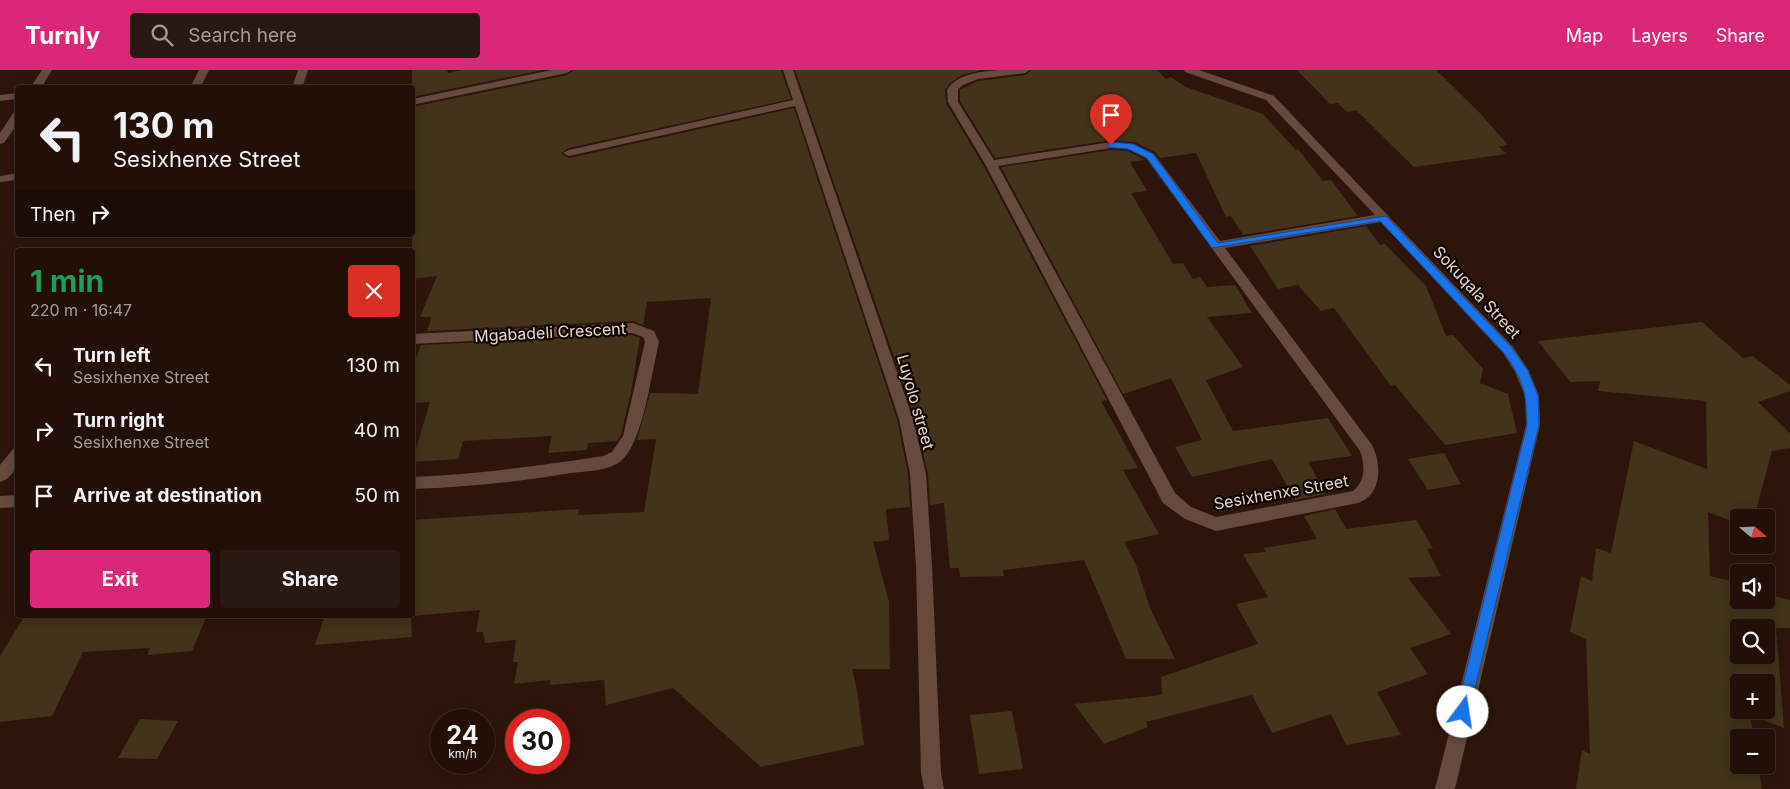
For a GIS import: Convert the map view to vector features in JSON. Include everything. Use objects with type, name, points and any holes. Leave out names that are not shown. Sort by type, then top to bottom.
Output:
[{"type":"street","points":[[37,85],[47,70]]},
{"type":"street","points":[[196,85],[204,70]]},
{"type":"street","points":[[298,85],[303,70]]},
{"type":"street","points":[[415,101],[567,70]]},
{"type":"street","name":"Luyolo street","points":[[788,70],[906,419],[918,474],[924,566],[930,773],[934,789]]},
{"type":"street","name":"Sesixhenxe Street","points":[[991,164],[1111,145],[1130,146],[1150,156],[1367,449],[1372,462],[1371,477],[1366,490],[1358,497],[1216,524],[1197,519],[1182,511],[1169,498],[991,164],[953,102],[953,87],[960,82],[971,78],[1025,70]]},
{"type":"street","name":"Sokuqala Street","points":[[1188,70],[1246,88],[1270,98],[1508,350],[1522,371],[1532,396],[1533,425],[1444,789]]},
{"type":"street","points":[[0,98],[15,96]]},
{"type":"street","points":[[569,153],[799,102]]},
{"type":"street","points":[[0,142],[15,119]]},
{"type":"street","points":[[0,179],[15,176]]},
{"type":"street","points":[[1216,246],[1382,218]]},
{"type":"street","name":"Mgabadeli Crescent","points":[[415,338],[633,328],[649,334],[652,342],[630,437],[617,456],[606,462],[529,474],[474,480],[415,483]]},
{"type":"street","points":[[0,476],[15,457]]},
{"type":"street","points":[[0,502],[15,501]]},
{"type":"building","points":[[412,70],[447,70],[448,73],[461,70],[543,70],[415,96],[415,85],[412,85]]},
{"type":"building","points":[[574,70],[781,70],[791,99],[569,148],[561,154],[569,158],[794,108],[897,419],[908,474],[910,507],[886,509],[889,540],[873,542],[889,602],[890,669],[852,669],[857,690],[864,745],[761,767],[673,688],[606,705],[604,680],[550,685],[550,680],[514,684],[518,662],[513,662],[516,640],[485,643],[483,632],[476,632],[480,610],[415,616],[415,520],[579,509],[578,515],[644,512],[656,439],[637,440],[650,393],[698,394],[711,298],[647,302],[643,325],[633,321],[427,331],[432,317],[420,317],[437,276],[415,279],[415,248],[412,248],[412,237],[415,237],[415,106],[567,75]]},
{"type":"building","points":[[795,70],[982,70],[962,75],[950,83],[945,90],[946,103],[983,165],[1107,400],[1101,401],[1138,468],[1123,470],[1159,534],[1124,542],[1136,565],[1150,608],[1175,659],[1126,659],[1084,560],[1003,570],[1004,576],[960,577],[959,568],[950,568],[944,503],[930,505],[928,474],[915,418]]},
{"type":"building","points":[[1032,70],[1157,70],[1166,79],[1171,77],[1186,87],[1263,114],[1296,150],[1298,149],[1323,181],[1331,180],[1358,216],[1243,235],[1231,216],[1226,217],[1196,153],[1160,158],[1155,152],[1134,142],[1111,140],[995,158],[960,101],[960,90],[978,81],[1025,75]]},
{"type":"building","points":[[1297,70],[1436,70],[1478,111],[1508,145],[1499,147],[1507,154],[1414,167],[1356,110],[1347,112],[1338,103],[1330,104]]},
{"type":"building","points":[[1111,150],[1128,151],[1145,160],[1130,162],[1147,191],[1131,193],[1173,264],[1183,263],[1193,279],[1200,277],[1207,287],[1235,285],[1252,313],[1207,317],[1243,367],[1206,380],[1233,431],[1328,418],[1352,456],[1308,462],[1326,494],[1295,500],[1272,459],[1192,477],[1175,447],[1202,440],[1171,378],[1123,394],[1001,167]]},
{"type":"building","points":[[1366,226],[1380,245],[1385,244],[1426,286],[1446,336],[1453,335],[1483,369],[1480,383],[1508,394],[1517,433],[1445,445],[1395,385],[1391,386],[1334,308],[1321,311],[1298,285],[1278,289],[1250,246]]},
{"type":"building","points":[[1702,322],[1743,358],[1753,356],[1790,385],[1790,391],[1758,402],[1790,433],[1790,448],[1772,451],[1756,509],[1730,509],[1730,521],[1708,512],[1710,576],[1730,581],[1730,609],[1775,609],[1775,596],[1790,600],[1790,628],[1776,628],[1784,728],[1760,719],[1775,719],[1775,674],[1730,674],[1730,719],[1751,719],[1752,729],[1730,729],[1730,774],[1760,774],[1762,789],[1576,789],[1582,750],[1590,754],[1586,639],[1570,632],[1581,576],[1592,581],[1596,548],[1611,553],[1634,441],[1707,469],[1706,401],[1598,391],[1600,381],[1570,382],[1538,341]]},
{"type":"building","points":[[632,335],[640,338],[631,392],[621,435],[617,441],[588,443],[587,450],[548,453],[552,436],[463,441],[458,459],[415,462],[415,452],[430,402],[415,403],[415,361],[421,345]]},
{"type":"building","points":[[1444,453],[1461,484],[1428,490],[1408,459]]},
{"type":"building","points":[[1335,509],[1346,529],[1416,520],[1433,548],[1427,549],[1441,576],[1408,578],[1451,634],[1410,648],[1428,674],[1377,692],[1401,735],[1346,745],[1331,714],[1272,733],[1252,695],[1146,722],[1148,727],[1104,744],[1074,704],[1162,695],[1161,677],[1258,644],[1236,604],[1268,597],[1243,554],[1266,552],[1264,548],[1317,539],[1304,516]]},
{"type":"building","points":[[23,618],[206,618],[192,651],[147,655],[150,648],[83,652],[52,716],[0,722],[0,656]]},
{"type":"building","points":[[324,618],[411,618],[412,637],[315,645]]},
{"type":"building","points":[[1012,711],[1023,769],[979,774],[970,715]]},
{"type":"building","points":[[140,719],[178,721],[157,759],[118,758]]},
{"type":"route","points":[[1111,145],[1130,146],[1150,156],[1216,246],[1382,218],[1508,350],[1522,371],[1532,396],[1533,425],[1463,712]]}]
